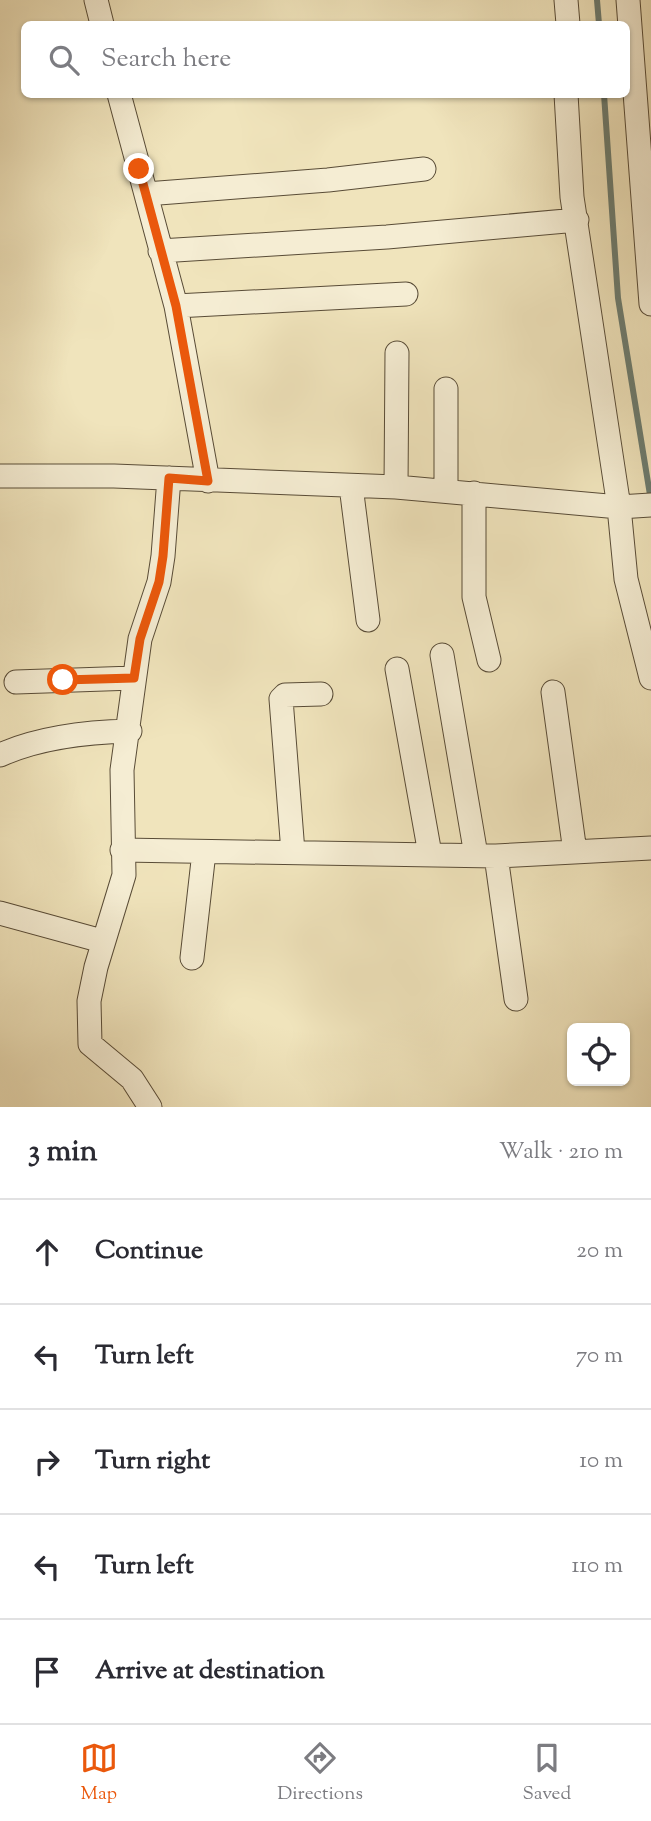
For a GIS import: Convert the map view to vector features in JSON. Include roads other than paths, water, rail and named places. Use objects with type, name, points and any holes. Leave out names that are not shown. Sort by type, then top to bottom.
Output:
[{"type":"street","points":[[96,0],[101,21]]},
{"type":"street","points":[[566,0],[568,21]]},
{"type":"street","points":[[628,0],[630,21]]},
{"type":"street","points":[[630,26],[651,304]]},
{"type":"street","points":[[120,98],[176,306],[208,481]]},
{"type":"street","points":[[566,98],[572,197],[623,507],[628,591],[651,678]]},
{"type":"street","points":[[146,194],[424,169]]},
{"type":"street","points":[[160,251],[387,237],[577,220]]},
{"type":"street","points":[[176,306],[406,294]]},
{"type":"street","points":[[396,487],[397,353]]},
{"type":"street","points":[[446,389],[446,490]]},
{"type":"street","points":[[0,476],[169,478],[396,487],[623,507],[651,505]]},
{"type":"street","points":[[150,1107],[132,1079],[89,1041],[89,1001],[102,941],[124,874],[122,770],[130,731],[140,639],[159,582],[169,478]]},
{"type":"street","points":[[351,486],[368,620]]},
{"type":"street","points":[[474,493],[474,597],[489,660]]},
{"type":"street","points":[[442,655],[516,999]]},
{"type":"street","points":[[397,669],[430,855]]},
{"type":"street","points":[[16,682],[134,678]]},
{"type":"street","points":[[553,692],[575,852]]},
{"type":"street","points":[[293,852],[281,699],[285,695],[321,694]]},
{"type":"street","points":[[0,755],[55,738],[130,731]]},
{"type":"street","points":[[122,850],[486,855],[651,848]]},
{"type":"street","points":[[192,958],[204,852]]},
{"type":"street","points":[[0,913],[102,941]]},
{"type":"waterway","points":[[597,0],[599,21]]},
{"type":"waterway","points":[[604,98],[618,298],[651,501]]}]
